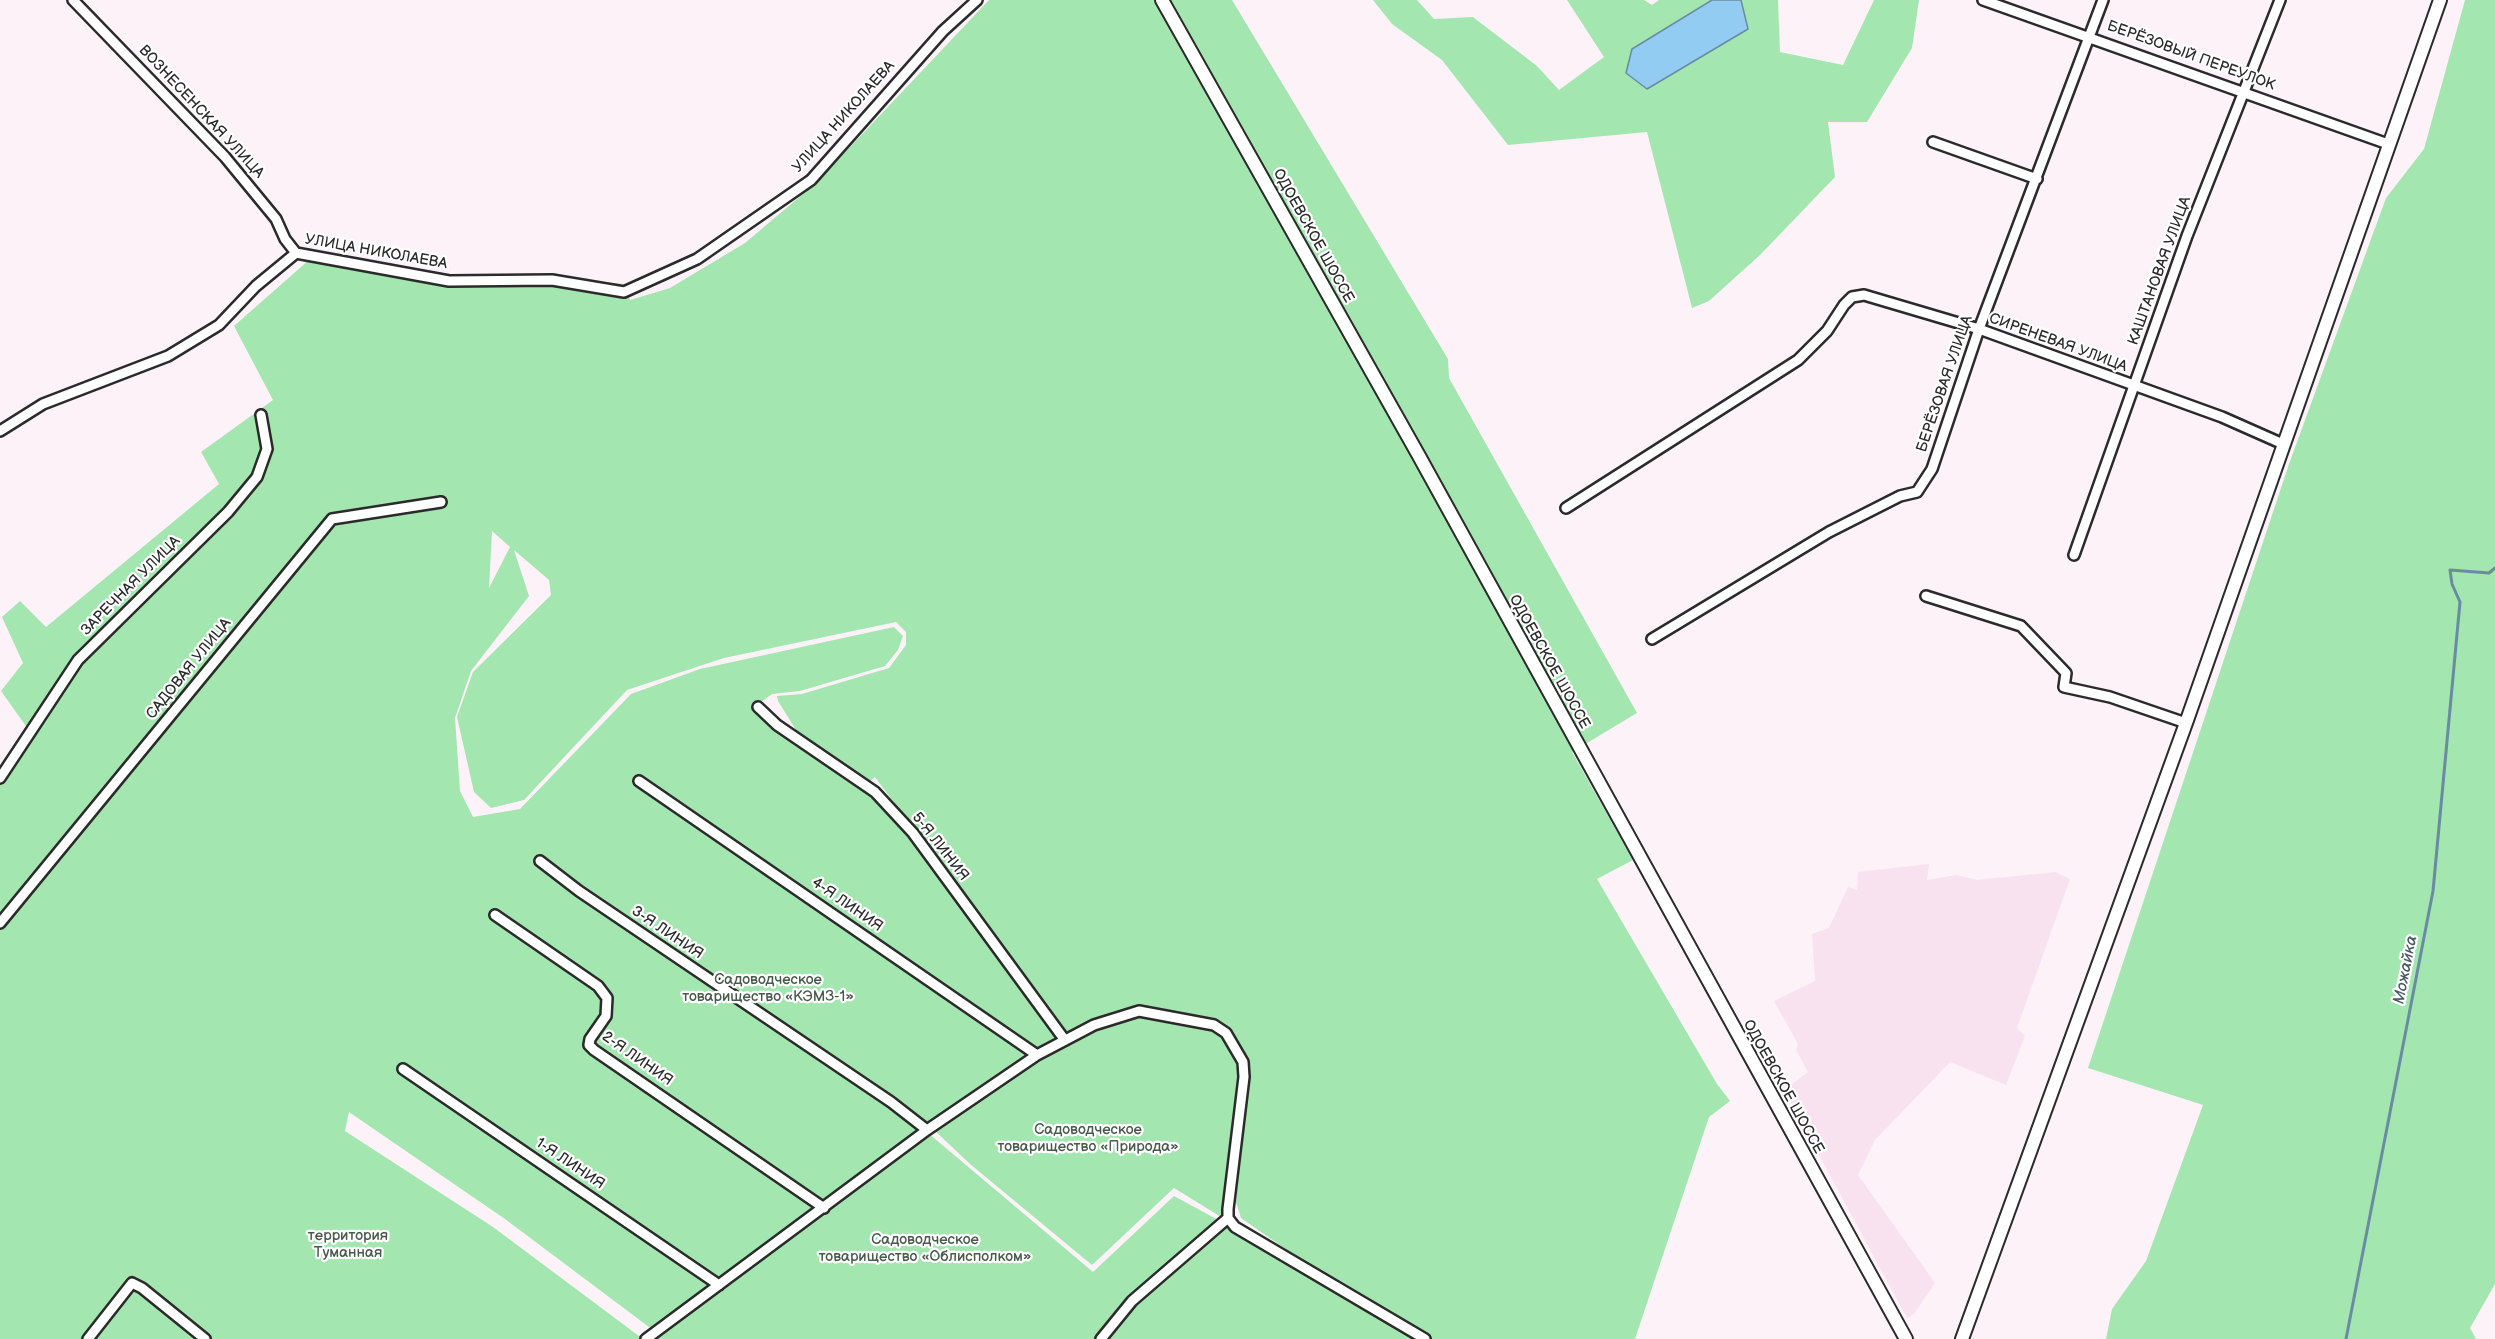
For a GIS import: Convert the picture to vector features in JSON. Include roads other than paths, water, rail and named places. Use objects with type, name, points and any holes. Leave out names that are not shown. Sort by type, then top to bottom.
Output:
[{"type":"main road","name":"ОДОЕВСКОЕ ШОССЕ","points":[[1162,0],[1419,456],[1906,1339]]},
{"type":"main road","points":[[1962,1339],[2186,723],[2440,0]]},
{"type":"street","name":"ВОЗНЕСЕНСКАЯ УЛИЦА","points":[[73,0],[225,157],[276,219],[285,239],[296,253]]},
{"type":"street","name":"УЛИЦА НИКОЛАЕВА","points":[[0,431],[43,404],[168,356],[219,325],[256,286],[296,253],[449,281],[552,280],[624,292],[697,259],[811,180],[935,40],[977,0]]},
{"type":"street","name":"БЕРЁЗОВЫЙ ПЕРЕУЛОК","points":[[1983,0],[2088,35],[2388,144]]},
{"type":"street","name":"БЕРЁЗОВАЯ УЛИЦА","points":[[1653,639],[1829,532],[1900,496],[1917,492],[1932,469],[1979,329],[2103,0]]},
{"type":"street","name":"КАШТАНОВАЯ УЛИЦА","points":[[2074,555],[2187,236],[2280,0]]},
{"type":"street","points":[[1933,142],[2037,179]]},
{"type":"street","name":"СИРЕНЕВАЯ УЛИЦА","points":[[1566,508],[1798,360],[1827,331],[1852,297],[1864,295],[1979,329],[2222,417],[2283,444]]},
{"type":"street","name":"ЗАРЕЧНАЯ УЛИЦА","points":[[0,778],[78,660],[228,512],[257,477],[267,449],[261,415]]},
{"type":"street","name":"САДОВАЯ УЛИЦА","points":[[0,923],[332,519],[441,502]]},
{"type":"street","points":[[1926,597],[2021,626],[2066,673],[2064,687],[2110,697],[2186,723]]},
{"type":"street","name":"5-Я ЛИНИЯ","points":[[758,707],[777,725],[875,792],[913,833],[1064,1039]]},
{"type":"street","name":"4-Я ЛИНИЯ","points":[[639,781],[1037,1055]]},
{"type":"street","name":"3-Я ЛИНИЯ","points":[[540,861],[579,891],[891,1102],[927,1130]]},
{"type":"street","name":"2-Я ЛИНИЯ","points":[[495,915],[598,986],[607,998],[606,1016],[590,1039],[589,1045],[594,1050],[824,1208]]},
{"type":"street","points":[[646,1339],[927,1130],[1037,1055],[1094,1025],[1138,1011],[1214,1025],[1226,1033],[1243,1062],[1245,1077],[1232,1159],[1228,1218],[1235,1227],[1425,1339]]},
{"type":"street","name":"1-Я ЛИНИЯ","points":[[403,1069],[719,1285]]},
{"type":"street","points":[[1101,1339],[1132,1301],[1228,1218]]},
{"type":"street","points":[[88,1339],[132,1283],[142,1287],[205,1339]]},
{"type":"water","points":[[1712,0],[1741,0],[1748,29],[1647,89],[1626,73],[1632,49]]},
{"type":"waterway","name":"Можайка","points":[[2346,1339],[2433,891],[2460,602],[2452,584],[2450,570],[2489,573],[2495,568]]},
{"type":"park label","name":"Садоводческое товарищество «КЭМЗ-1»","points":[[768,988]]},
{"type":"park label","name":"Садоводческое товарищество «Природа»","points":[[1088,1138]]},
{"type":"park label","name":"территория Туманная","points":[[348,1244]]},
{"type":"park label","name":"Садоводческое товарищество «Облисполком»","points":[[925,1248]]}]
